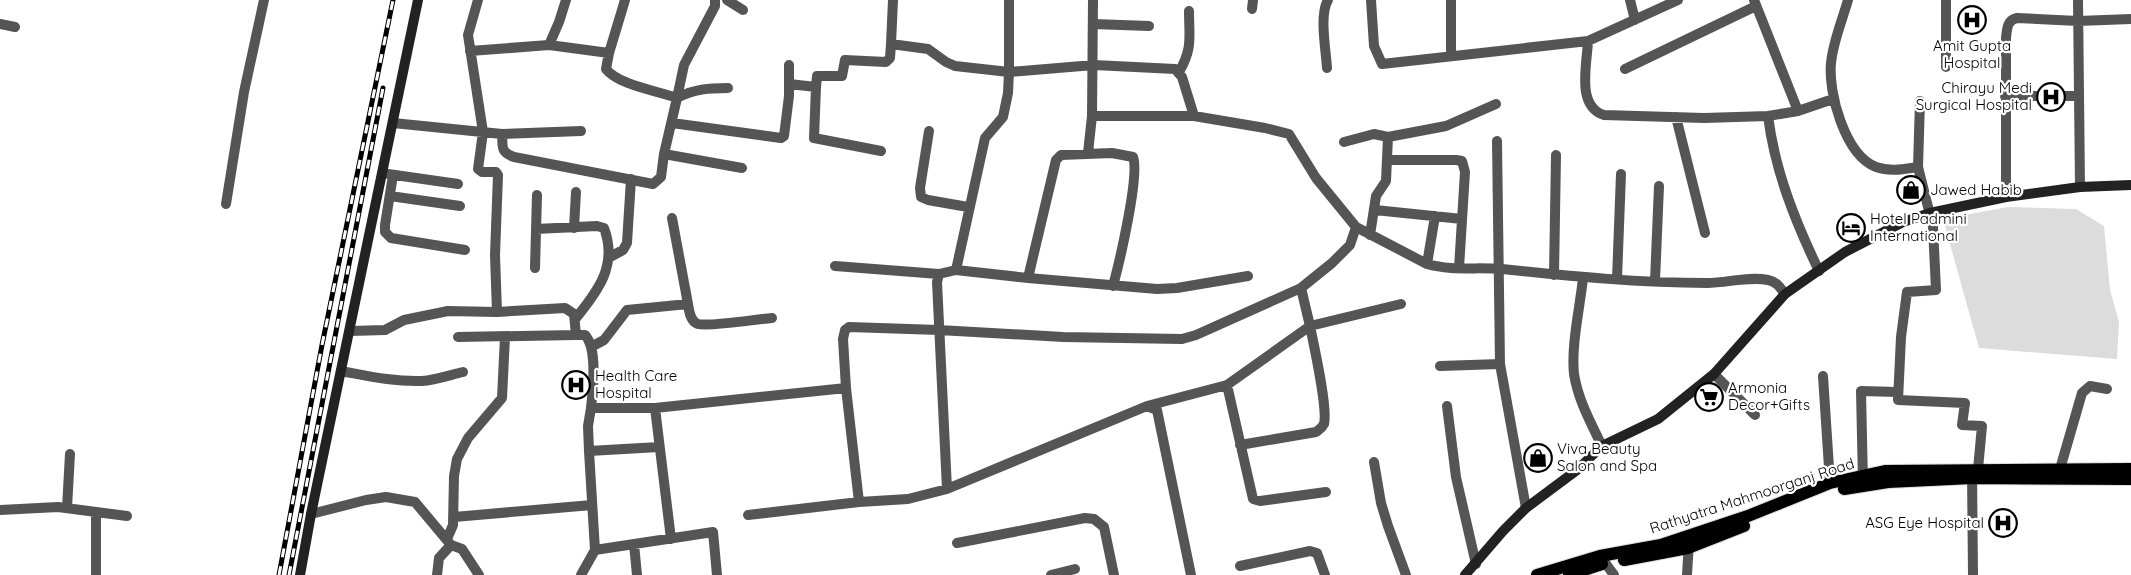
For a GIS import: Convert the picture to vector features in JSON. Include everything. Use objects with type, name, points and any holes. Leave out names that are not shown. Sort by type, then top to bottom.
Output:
[{"type":"main road","name":"Rathyatra Mahmoorganj Road","points":[[1974,472],[2131,469]]},
{"type":"main road","name":"Rathyatra Mahmoorganj Road","points":[[1537,575],[1661,545],[1689,542],[1832,492],[1885,471],[1974,472],[2131,479]]},
{"type":"main road","name":"Rathyatra Mahmoorganj Road","points":[[1689,542],[1830,483],[1863,480]]},
{"type":"main road","name":"Rathyatra Mahmoorganj Road","points":[[1569,575],[1603,559]]},
{"type":"street","points":[[226,204],[244,92],[264,0]]},
{"type":"street","points":[[300,575],[418,0]]},
{"type":"street","points":[[478,0],[468,35],[482,132],[478,169],[482,172],[496,172],[498,175],[495,255],[497,312]]},
{"type":"street","points":[[549,45],[566,0]]},
{"type":"street","points":[[625,0],[606,69],[615,77],[677,98],[702,88],[728,88]]},
{"type":"street","points":[[502,134],[506,154],[653,184],[657,182],[661,177],[664,154],[684,65],[715,6],[715,0]]},
{"type":"street","points":[[726,0],[743,10]]},
{"type":"street","points":[[881,151],[814,138],[816,87],[817,76],[842,76],[845,60],[886,62],[889,60],[893,0]]},
{"type":"street","points":[[956,270],[968,208],[985,138],[1003,117],[1008,93],[1009,0]]},
{"type":"street","points":[[1088,153],[1094,66],[1092,0]]},
{"type":"street","points":[[1327,68],[1324,9],[1328,0]]},
{"type":"street","points":[[1370,0],[1374,46],[1382,64],[1588,41],[1678,0]]},
{"type":"street","points":[[1451,0],[1451,56]]},
{"type":"street","points":[[1630,0],[1635,20]]},
{"type":"street","points":[[1848,0],[1831,62],[1833,99],[1845,128],[1862,158],[1875,166],[1888,169],[1918,167]]},
{"type":"street","points":[[1946,0],[1946,67]]},
{"type":"street","points":[[2078,0],[2080,187]]},
{"type":"street","points":[[1625,69],[1755,3],[1798,111]]},
{"type":"street","points":[[1179,72],[1188,57],[1189,11]]},
{"type":"street","points":[[2006,197],[2005,96],[2006,38],[2009,22],[2012,19],[2131,20]]},
{"type":"street","points":[[0,24],[15,27]]},
{"type":"street","points":[[1093,24],[1149,26]]},
{"type":"street","points":[[1588,41],[1586,98],[1595,112],[1604,115],[1676,117],[1768,116],[1798,111],[1833,99]]},
{"type":"street","points":[[891,44],[928,48],[946,62],[955,66],[1008,72],[1094,66],[1174,69],[1179,72],[1194,116]]},
{"type":"street","points":[[470,51],[549,45],[609,53]]},
{"type":"street","points":[[672,123],[781,138],[784,136],[788,110],[789,65]]},
{"type":"street","points":[[789,84],[816,87]]},
{"type":"street","points":[[2005,96],[2079,96]]},
{"type":"street","points":[[1920,101],[1918,167],[1930,213],[1935,246],[1936,290],[1907,292],[1901,337],[1898,400],[1964,404],[1962,425],[1982,426],[1974,472],[1973,575]]},
{"type":"street","points":[[1344,142],[1374,134],[1388,137],[1446,126],[1496,104]]},
{"type":"street","points":[[1092,116],[1194,116],[1289,134],[1316,178],[1356,227],[1426,264],[1437,267],[1500,269],[1583,278],[1655,281],[1709,283],[1740,279],[1768,280],[1778,284],[1785,294]]},
{"type":"street","points":[[1768,116],[1771,143],[1787,196],[1819,271]]},
{"type":"street","points":[[1676,117],[1705,233]]},
{"type":"street","points":[[393,123],[502,134],[581,131]]},
{"type":"street","points":[[929,131],[920,188],[922,197],[928,200],[968,208]]},
{"type":"street","points":[[1370,236],[1376,196],[1386,181],[1388,137]]},
{"type":"street","points":[[1497,141],[1500,364],[1526,508]]},
{"type":"street","points":[[1028,278],[1056,160],[1061,155],[1112,153],[1129,156],[1135,162],[1128,220],[1113,286]]},
{"type":"street","points":[[664,154],[742,168]]},
{"type":"street","points":[[1554,275],[1556,155]]},
{"type":"street","points":[[1387,160],[1462,161],[1465,172],[1458,268]]},
{"type":"street","points":[[382,173],[458,184]]},
{"type":"street","points":[[1617,279],[1621,174]]},
{"type":"street","points":[[393,175],[385,225],[386,232],[390,238],[465,250]]},
{"type":"street","points":[[610,257],[622,250],[626,243],[631,179]]},
{"type":"street","points":[[1465,575],[1503,531],[1526,508],[1578,470],[1602,446],[1658,419],[1714,374],[1785,294],[1872,237],[1903,222],[1930,213],[2006,197],[2080,187],[2131,185]]},
{"type":"street","points":[[1655,281],[1659,186]]},
{"type":"street","points":[[574,228],[576,192]]},
{"type":"street","points":[[535,268],[537,195]]},
{"type":"street","points":[[390,196],[460,206]]},
{"type":"street","points":[[1375,210],[1462,219]]},
{"type":"street","points":[[1426,264],[1435,216]]},
{"type":"street","points":[[672,218],[690,317],[698,324],[772,318]]},
{"type":"street","points":[[536,229],[597,226],[604,228],[610,257],[598,292],[576,318]]},
{"type":"street","points":[[859,502],[846,388],[843,339],[845,330],[849,327],[1063,337],[1182,339],[1205,331],[1301,288],[1332,263],[1350,245],[1356,227]]},
{"type":"street","points":[[835,266],[939,274],[956,270],[1113,286],[1177,288],[1248,276]]},
{"type":"street","points":[[939,274],[937,282],[947,489]]},
{"type":"street","points":[[1583,278],[1574,352],[1574,373],[1582,403],[1602,446]]},
{"type":"street","points":[[1240,445],[1316,432],[1322,428],[1324,422],[1323,397],[1301,288]]},
{"type":"street","points":[[591,346],[604,340],[627,310],[688,304]]},
{"type":"street","points":[[748,514],[859,502],[908,499],[947,489],[1147,406],[1227,385],[1310,326],[1400,304]]},
{"type":"street","points":[[350,331],[385,330],[404,320],[448,312],[497,312],[560,307],[571,310],[576,318],[576,335]]},
{"type":"street","points":[[458,337],[585,334],[591,346],[593,382],[588,426],[595,550],[581,575]]},
{"type":"street","points":[[437,575],[439,558],[449,542],[453,525],[454,476],[457,459],[468,438],[502,398],[505,337]]},
{"type":"street","points":[[1440,366],[1500,364]]},
{"type":"street","points":[[341,371],[384,380],[407,381],[423,381],[463,372]]},
{"type":"street","points":[[1714,374],[1755,416]]},
{"type":"street","points":[[1823,376],[1830,483]]},
{"type":"street","points":[[1227,385],[1253,499],[1260,501],[1326,492]]},
{"type":"street","points":[[2060,469],[2082,393],[2090,386],[2107,389]]},
{"type":"street","points":[[591,408],[654,408],[846,388]]},
{"type":"street","points":[[1863,480],[1861,391],[1898,392]]},
{"type":"street","points":[[1147,406],[1157,410],[1191,575]]},
{"type":"street","points":[[1447,406],[1456,478],[1476,564]]},
{"type":"street","points":[[654,408],[671,539]]},
{"type":"street","points":[[589,451],[660,446]]},
{"type":"street","points":[[67,508],[70,454]]},
{"type":"street","points":[[1374,462],[1383,510],[1406,575]]},
{"type":"street","points":[[311,514],[386,497],[415,502],[449,542],[462,549],[479,575]]},
{"type":"street","points":[[454,517],[592,505]]},
{"type":"street","points":[[0,510],[46,507],[127,516]]},
{"type":"street","points":[[96,512],[96,575]]},
{"type":"street","points":[[957,543],[1085,518],[1094,519],[1104,527],[1114,575]]},
{"type":"street","points":[[595,550],[713,532],[717,575]]},
{"type":"street","points":[[1687,575],[1689,542]]},
{"type":"street","points":[[634,544],[637,575]]},
{"type":"street","points":[[1240,566],[1310,551],[1317,553],[1325,575]]},
{"type":"street","points":[[1603,559],[1614,575]]},
{"type":"street","points":[[1051,575],[1075,570]]},
{"type":"shaded area","points":[[2008,207],[2076,209],[2104,226],[2110,290],[2119,322],[2117,359],[1979,348],[1943,219]]},
{"type":"railway","points":[[279,575],[322,345],[393,0]]},
{"type":"railway","points":[[289,575],[383,88]]},
{"type":"place","name":"Amit Gupta Hospital","points":[[1972,20]]},
{"type":"place","name":"Chirayu Medi Surgical Hospital","points":[[2051,97]]},
{"type":"place","name":"Jawed Habib","points":[[1911,190]]},
{"type":"place","name":"Hotel Padmini International","points":[[1851,228]]},
{"type":"place","name":"Health Care Hospital","points":[[576,385]]},
{"type":"place","name":"Armonia Decor+Gifts","points":[[1709,397]]},
{"type":"place","name":"Viva Beauty Salon and Spa","points":[[1538,458]]},
{"type":"place","name":"ASG Eye Hospital","points":[[2003,523]]}]
